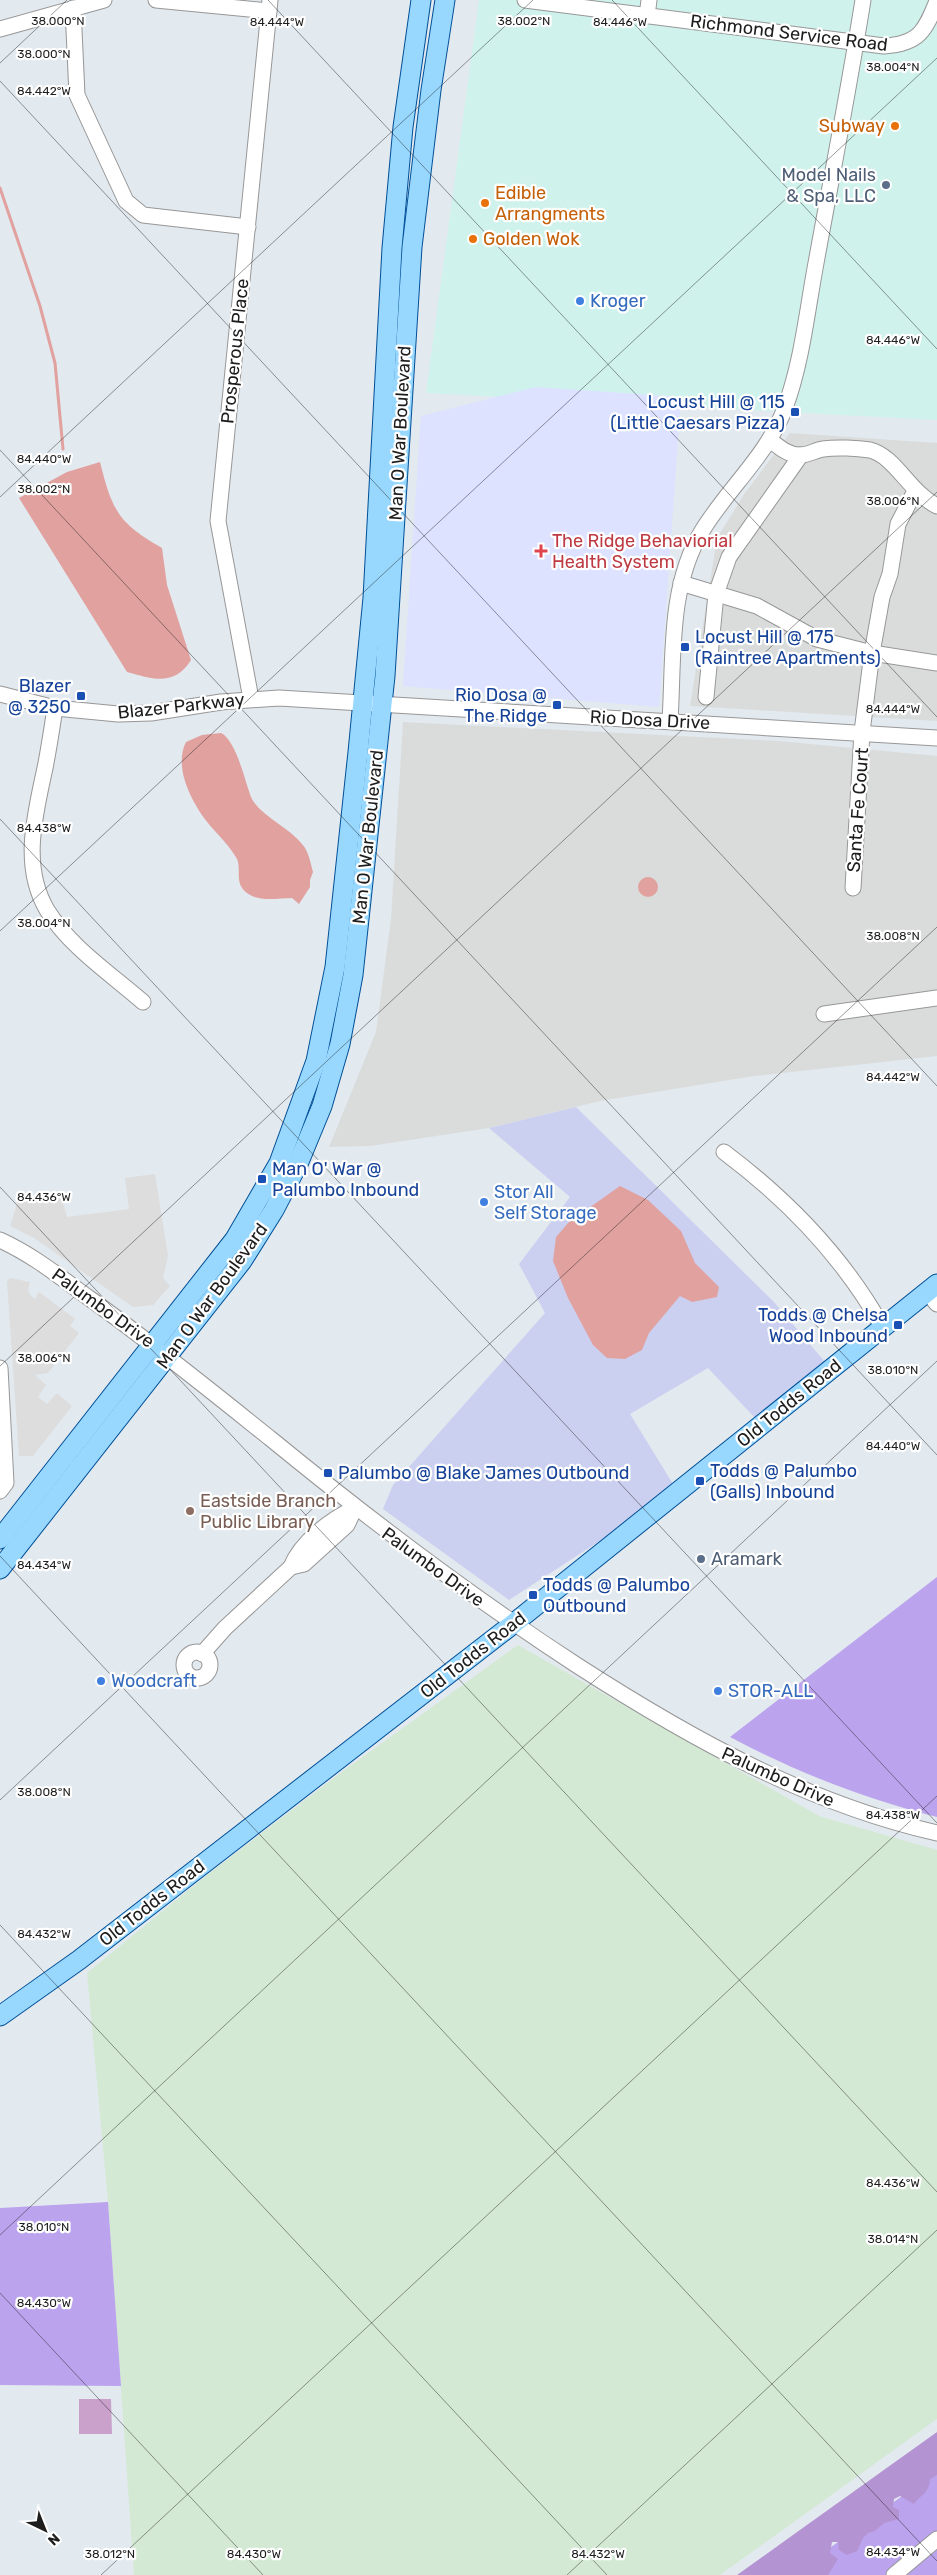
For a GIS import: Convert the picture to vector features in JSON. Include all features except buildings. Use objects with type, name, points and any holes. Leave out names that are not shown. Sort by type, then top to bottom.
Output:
[{"type":"main road","name":"Man O War Boulevard","points":[[0,1539],[219,1261],[259,1201],[279,1163],[308,1089],[324,1029],[336,967],[363,704],[375,560],[392,248],[403,127],[421,0]]},
{"type":"main road","name":"Man O War Boulevard","points":[[0,1569],[237,1268],[270,1217],[298,1164],[322,1106],[340,1044],[353,975],[382,704],[392,587],[409,277],[431,90],[445,0]]},
{"type":"main road","name":"Old Todds Road","points":[[0,2016],[79,1960],[513,1624],[883,1328],[934,1294]]},
{"type":"street","points":[[0,29],[104,0]]},
{"type":"street","points":[[156,0],[269,5]]},
{"type":"street","name":"Richmond Service Road","points":[[525,0],[884,46],[907,43],[923,31],[937,1]]},
{"type":"street","points":[[647,16],[649,0]]},
{"type":"street","points":[[670,721],[675,628],[681,583],[701,533],[770,440],[792,386],[806,322],[863,0]]},
{"type":"street","name":"Prosperous Place","points":[[251,699],[218,521],[269,5]]},
{"type":"street","points":[[73,8],[77,95],[126,201],[143,215],[248,227]]},
{"type":"street","points":[[770,440],[788,452],[801,455],[824,449],[870,450],[888,459],[915,491],[925,500],[937,506]]},
{"type":"street","points":[[706,697],[716,594],[729,557],[801,455]]},
{"type":"street","name":"Santa Fe Court","points":[[853,888],[862,732],[872,653],[882,597],[890,574],[898,524],[915,491]]},
{"type":"street","points":[[681,583],[757,606],[817,639],[872,653],[937,663]]},
{"type":"street","name":"Blazer Parkway","points":[[0,694],[55,708],[99,714],[135,714],[251,699],[297,699],[363,704]]},
{"type":"street","name":"Rio Dosa Drive","points":[[363,704],[862,732],[937,738]]},
{"type":"street","points":[[55,708],[32,829],[32,860],[39,890],[47,909],[70,936],[143,1002]]},
{"type":"street","points":[[824,1014],[937,998]]},
{"type":"street","points":[[724,1152],[812,1229],[854,1281],[883,1328]]},
{"type":"street","name":"Palumbo Drive","points":[[0,1241],[30,1255],[169,1356],[355,1508],[513,1624],[640,1705],[749,1767],[850,1808],[937,1833]]},
{"type":"street","points":[[0,1368],[6,1483],[0,1491]]},
{"type":"street","points":[[202,1654],[225,1628],[290,1567],[304,1564],[347,1525],[355,1508]]},
{"type":"street","points":[[894,2575],[937,2539]]},
{"type":"shaded area","points":[[479,0],[937,0],[937,420],[426,393]]},
{"type":"shaded area","name":"The Ridge Behaviorial Health System","points":[[536,387],[681,397],[659,707],[403,686],[421,416]]},
{"type":"shaded area","points":[[790,433],[937,443],[937,721],[690,706],[717,538],[745,493]]},
{"type":"shaded area","points":[[100,462],[113,504],[119,514],[135,531],[162,548],[167,585],[191,660],[184,669],[170,678],[146,677],[127,672],[19,498],[67,472]]},
{"type":"shaded area","points":[[403,722],[779,741],[937,756],[937,1056],[754,1076],[600,1101],[489,1128],[370,1146],[329,1147],[376,1032],[391,919]]},
{"type":"shaded area","points":[[221,733],[236,752],[255,804],[267,816],[297,838],[306,850],[313,872],[310,887],[299,904],[292,898],[259,898],[247,893],[242,888],[237,859],[202,815],[191,795],[183,773],[182,762],[186,742],[202,735]]},
{"type":"shaded area","points":[[648,877],[655,880],[658,887],[655,894],[648,897],[641,894],[638,887],[641,880]]},
{"type":"shaded area","points":[[576,1107],[774,1302],[825,1362],[756,1419],[708,1368],[630,1414],[673,1484],[618,1529],[509,1600],[383,1509],[393,1485],[545,1313],[519,1264],[570,1197],[489,1128]]},
{"type":"shaded area","points":[[155,1174],[168,1256],[163,1278],[170,1286],[153,1305],[133,1307],[34,1238],[10,1226],[18,1201],[60,1193],[67,1217],[129,1209],[125,1178]]},
{"type":"shaded area","points":[[620,1186],[648,1200],[681,1231],[695,1263],[719,1287],[717,1297],[692,1302],[680,1296],[649,1333],[642,1350],[625,1359],[607,1358],[593,1345],[568,1298],[553,1261],[556,1237],[569,1222]]},
{"type":"shaded area","points":[[10,1278],[30,1282],[28,1290],[31,1296],[35,1299],[39,1292],[75,1319],[70,1326],[79,1333],[48,1373],[35,1375],[46,1385],[38,1397],[47,1404],[57,1393],[72,1406],[33,1456],[19,1456],[7,1282]]},
{"type":"shaded area","points":[[937,1577],[937,1817],[884,1802],[831,1783],[780,1762],[730,1737]]},
{"type":"shaded area","points":[[518,1645],[819,1816],[937,1850],[937,2419],[720,2575],[134,2575],[108,2202],[87,1973],[203,1878],[339,1774]]},
{"type":"shaded area","points":[[108,2202],[121,2386],[0,2385],[0,2208]]},
{"type":"shaded area","points":[[79,2399],[111,2399],[112,2434],[79,2434]]},
{"type":"shaded area","points":[[937,2432],[937,2475],[930,2479],[926,2491],[914,2504],[900,2496],[894,2499],[893,2507],[899,2510],[899,2519],[884,2523],[875,2531],[868,2533],[863,2538],[857,2551],[847,2555],[839,2550],[838,2542],[832,2542],[830,2553],[838,2559],[828,2575],[737,2575]]},
{"type":"shaded area","points":[[937,2471],[937,2575],[792,2575]]},
{"type":"waterway","points":[[0,188],[40,306],[55,363],[63,449]]},
{"type":"place","name":"Subway","points":[[895,126]]},
{"type":"place","name":"Model Nails & Spa, LLC","points":[[886,185]]},
{"type":"place","name":"Edible Arrangments","points":[[485,203]]},
{"type":"place","name":"Golden Wok","points":[[473,239]]},
{"type":"place","name":"Kroger","points":[[580,301]]},
{"type":"place","name":"Locust Hill @ 115 (Little Caesars Pizza)","points":[[795,412]]},
{"type":"place","name":"The Ridge Behaviorial Health System","points":[[541,551]]},
{"type":"place","name":"Locust Hill @ 175 (Raintree Apartments)","points":[[685,647]]},
{"type":"place","name":"Blazer @ 3250","points":[[81,696]]},
{"type":"place","name":"Rio Dosa @ The Ridge","points":[[557,705]]},
{"type":"place","name":"Man O' War @ Palumbo Inbound","points":[[262,1179]]},
{"type":"place","name":"Stor All Self Storage","points":[[484,1202]]},
{"type":"place","name":"Todds @ Chelsa Wood Inbound","points":[[898,1325]]},
{"type":"place","name":"Palumbo @ Blake James Outbound","points":[[328,1473]]},
{"type":"place","name":"Todds @ Palumbo (Galls) Inbound","points":[[700,1481]]},
{"type":"place","name":"Eastside Branch Public Library","points":[[190,1511]]},
{"type":"place","name":"Aramark","points":[[701,1559]]},
{"type":"place","name":"Todds @ Palumbo Outbound","points":[[533,1595]]},
{"type":"place","name":"Woodcraft","points":[[101,1681]]},
{"type":"place","name":"STOR-ALL","points":[[718,1691]]}]
